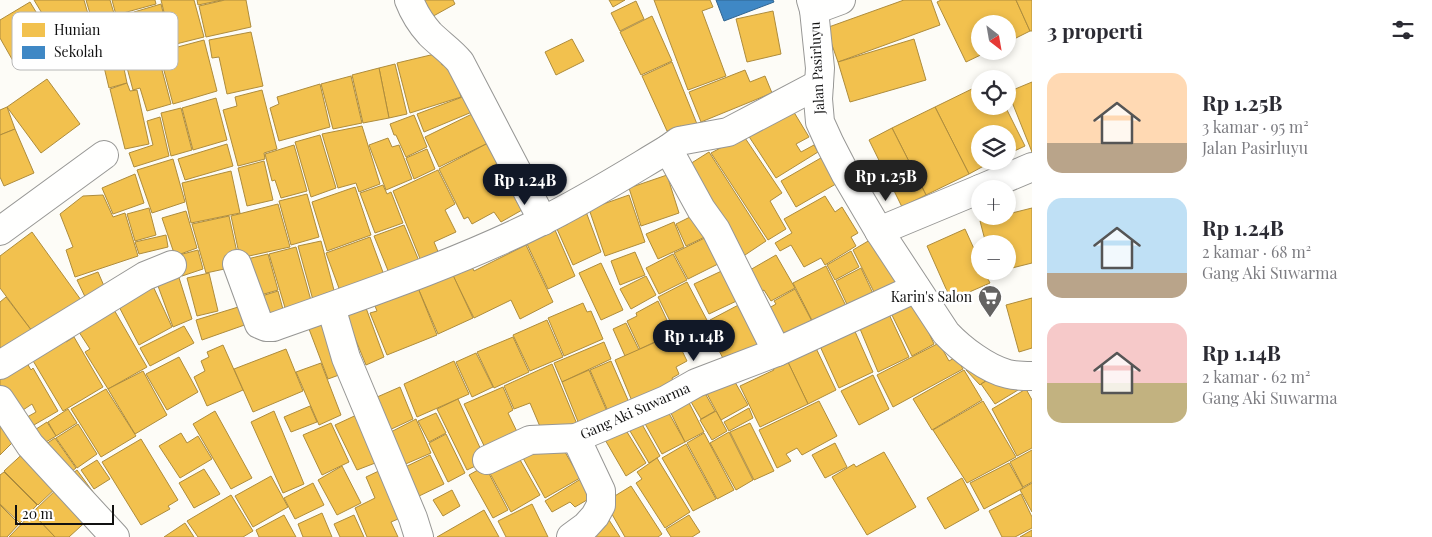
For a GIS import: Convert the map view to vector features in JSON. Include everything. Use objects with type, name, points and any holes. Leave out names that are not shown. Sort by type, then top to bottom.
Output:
[{"type":"street","points":[[410,0],[414,14],[430,34],[452,52],[460,62],[543,221]]},
{"type":"street","points":[[812,5],[841,0]]},
{"type":"street","name":"Jalan Pasirluyu","points":[[812,5],[820,68],[818,99],[820,122],[846,175],[879,231],[946,333],[956,344],[986,364],[1007,374],[1029,381]]},
{"type":"street","points":[[237,264],[259,324],[273,327],[471,254],[543,221],[679,141],[728,132],[819,84]]},
{"type":"street","points":[[668,149],[701,209],[716,230],[777,352]]},
{"type":"street","points":[[0,231],[104,155]]},
{"type":"street","points":[[1001,180],[1032,167]]},
{"type":"street","points":[[879,231],[971,193]]},
{"type":"street","points":[[0,365],[145,276],[172,265]]},
{"type":"street","name":"Gang Aki Suwarma","points":[[487,460],[530,440],[576,438],[666,400],[696,383],[777,352],[916,288]]},
{"type":"street","points":[[331,307],[346,358],[419,537]]},
{"type":"street","points":[[0,400],[30,445],[115,537]]},
{"type":"street","points":[[571,537],[586,526],[595,516],[601,505],[601,491],[576,438]]},
{"type":"building: Hunian","points":[[34,0],[84,0],[87,12],[41,12]]},
{"type":"building: Hunian","points":[[86,0],[110,0],[114,12],[90,12]]},
{"type":"building: Hunian","points":[[112,0],[155,0],[156,4],[127,12],[115,12]]},
{"type":"building: Hunian","points":[[161,0],[194,0],[204,37],[178,44],[178,12],[164,12]]},
{"type":"building: Hunian","points":[[197,0],[222,0],[198,5]]},
{"type":"building: Hunian","points":[[225,0],[246,0],[251,27],[206,37],[199,6]]},
{"type":"building: Hunian","points":[[420,0],[453,0],[455,4],[428,19]]},
{"type":"building: Hunian","points":[[609,0],[625,0],[613,7]]},
{"type":"building: Hunian","points":[[654,0],[710,0],[713,7],[702,11],[726,76],[688,90]]},
{"type":"building: Hunian","points":[[904,0],[931,0],[940,25],[838,62],[826,28]]},
{"type":"building: Hunian","points":[[941,0],[1016,0],[1030,31],[1016,38],[1016,15],[971,15],[971,60],[966,62],[937,2]]},
{"type":"building: Hunian","points":[[1016,0],[1032,0],[1032,31],[1030,31]]},
{"type":"building: Hunian","points":[[636,1],[644,19],[620,31],[611,13]]},
{"type":"building: Hunian","points":[[30,2],[36,12],[13,12]]},
{"type":"building: Hunian","points":[[161,4],[163,12],[134,12]]},
{"type":"building: Hunian","points":[[773,11],[781,54],[747,62],[736,19]]},
{"type":"building: Hunian","points":[[12,13],[12,59],[0,38],[0,20]]},
{"type":"building: Hunian","points":[[652,16],[672,61],[641,75],[620,32]]},
{"type":"building: Hunian","points":[[251,32],[263,86],[227,94],[219,57],[212,58],[209,40]]},
{"type":"building: Hunian","points":[[572,39],[584,61],[556,75],[545,52]]},
{"type":"building: Hunian","points":[[914,39],[926,80],[850,102],[838,62]]},
{"type":"building: Hunian","points":[[204,40],[217,91],[173,104],[164,70],[178,70],[178,47]]},
{"type":"building: Hunian","points":[[439,53],[442,65],[451,63],[461,97],[410,113],[397,63]]},
{"type":"building: Hunian","points":[[672,62],[699,129],[685,136],[681,126],[667,131],[642,76]]},
{"type":"building: Hunian","points":[[395,64],[407,114],[389,118],[379,68]]},
{"type":"building: Hunian","points":[[379,68],[389,118],[363,123],[352,75]]},
{"type":"building: Hunian","points":[[105,70],[124,70],[127,83],[109,88]]},
{"type":"building: Hunian","points":[[128,70],[162,70],[171,104],[147,111],[140,88],[133,90]]},
{"type":"building: Hunian","points":[[745,70],[750,82],[765,76],[772,93],[701,122],[689,92]]},
{"type":"building: Hunian","points":[[351,76],[362,123],[333,129],[321,84]]},
{"type":"building: Hunian","points":[[47,79],[80,124],[41,153],[7,107]]},
{"type":"building: Hunian","points":[[1032,82],[1032,152],[1016,112],[1016,89]]},
{"type":"building: Hunian","points":[[127,83],[130,91],[137,90],[149,144],[125,149],[110,89]]},
{"type":"building: Hunian","points":[[320,84],[330,127],[279,141],[270,108],[279,104],[277,97]]},
{"type":"building: Hunian","points":[[971,89],[971,115],[1010,115],[1014,125],[971,125],[971,170],[976,170],[969,174],[935,107]]},
{"type":"building: Hunian","points":[[262,90],[277,149],[264,153],[265,159],[238,166],[223,110],[237,106],[235,97]]},
{"type":"building: Hunian","points":[[465,96],[472,112],[424,132],[417,114]]},
{"type":"building: Hunian","points":[[216,98],[227,140],[193,150],[182,108]]},
{"type":"building: Hunian","points":[[7,107],[15,129],[0,135],[0,110]]},
{"type":"building: Hunian","points":[[935,107],[969,174],[926,195],[892,128]]},
{"type":"building: Hunian","points":[[181,108],[192,150],[171,156],[161,113]]},
{"type":"building: Hunian","points":[[792,109],[809,137],[796,144],[801,152],[814,145],[818,152],[776,178],[748,135]]},
{"type":"building: Hunian","points":[[474,113],[490,142],[439,167],[425,137]]},
{"type":"building: Hunian","points":[[414,115],[427,147],[406,157],[390,124]]},
{"type":"building: Hunian","points":[[160,117],[169,156],[134,167],[129,153],[153,145],[147,121]]},
{"type":"building: Hunian","points":[[362,126],[380,184],[359,192],[356,183],[338,188],[322,134]]},
{"type":"building: Hunian","points":[[892,128],[926,195],[902,207],[869,140]]},
{"type":"building: Hunian","points":[[1016,128],[1025,146],[1016,150]]},
{"type":"building: Hunian","points":[[15,129],[34,173],[4,186],[0,177],[0,135]]},
{"type":"building: Hunian","points":[[741,132],[782,193],[770,201],[786,229],[768,240],[711,153],[726,145]]},
{"type":"building: Hunian","points":[[320,135],[336,188],[311,197],[295,142]]},
{"type":"building: Hunian","points":[[388,138],[392,147],[399,145],[412,179],[386,190],[369,145]]},
{"type":"building: Hunian","points":[[490,142],[522,195],[515,199],[522,210],[501,222],[494,212],[472,224],[468,217],[464,219],[439,169]]},
{"type":"building: Hunian","points":[[227,144],[233,166],[185,180],[178,159]]},
{"type":"building: Hunian","points":[[294,145],[307,191],[281,198],[275,180],[272,181],[265,154]]},
{"type":"building: Hunian","points":[[427,149],[435,169],[414,179],[406,158]]},
{"type":"building: Hunian","points":[[709,152],[766,241],[742,257],[682,169]]},
{"type":"building: Hunian","points":[[826,155],[841,181],[796,207],[781,181]]},
{"type":"building: Hunian","points":[[173,159],[185,202],[152,213],[137,170]]},
{"type":"building: Hunian","points":[[264,161],[273,200],[247,206],[238,168]]},
{"type":"building: Hunian","points":[[438,170],[455,204],[445,210],[456,232],[434,242],[439,254],[421,261],[393,191]]},
{"type":"building: Hunian","points":[[231,171],[240,213],[191,223],[182,183]]},
{"type":"building: Hunian","points":[[135,174],[144,203],[113,214],[102,188]]},
{"type":"building: Hunian","points":[[667,175],[679,213],[641,226],[629,188]]},
{"type":"building: Hunian","points":[[383,185],[387,194],[391,192],[403,223],[375,233],[360,193]]},
{"type":"building: Hunian","points":[[355,187],[371,235],[327,251],[312,202]]},
{"type":"building: Hunian","points":[[307,194],[319,237],[291,245],[279,201]]},
{"type":"building: Hunian","points":[[103,195],[113,217],[125,213],[138,256],[75,277],[66,250],[73,247],[60,214],[83,196]]},
{"type":"building: Hunian","points":[[629,195],[645,242],[605,256],[589,209]]},
{"type":"building: Hunian","points":[[825,196],[835,212],[842,207],[858,233],[851,237],[856,246],[825,265],[821,258],[804,267],[791,245],[780,251],[775,243],[792,233],[784,219]]},
{"type":"building: Hunian","points":[[278,204],[290,247],[240,258],[231,216]]},
{"type":"building: Hunian","points":[[149,208],[156,235],[135,241],[127,214]]},
{"type":"building: Hunian","points":[[1032,208],[1032,263],[1016,267],[1016,235],[984,235],[981,225],[1016,225],[1016,212]]},
{"type":"building: Hunian","points":[[585,209],[601,252],[573,265],[557,229],[568,224],[565,217]]},
{"type":"building: Hunian","points":[[186,211],[197,248],[175,256],[162,218]]},
{"type":"building: Hunian","points":[[700,212],[711,234],[686,246],[676,224]]},
{"type":"building: Hunian","points":[[229,216],[238,257],[229,268],[206,273],[192,224]]},
{"type":"building: Hunian","points":[[674,222],[684,247],[658,259],[646,234]]},
{"type":"building: Hunian","points":[[404,225],[419,261],[389,273],[374,236]]},
{"type":"building: Hunian","points":[[965,229],[971,242],[971,280],[988,280],[990,283],[951,300],[927,246]]},
{"type":"building: Hunian","points":[[555,230],[575,276],[548,289],[527,244]]},
{"type":"building: Hunian","points":[[32,232],[81,300],[35,335],[0,288],[0,256]]},
{"type":"building: Hunian","points":[[715,233],[728,259],[688,279],[674,253]]},
{"type":"building: Hunian","points":[[166,235],[168,247],[139,254],[135,242]]},
{"type":"building: Hunian","points":[[370,237],[384,275],[340,291],[326,253]]},
{"type":"building: Hunian","points":[[875,237],[902,285],[877,298],[853,250]]},
{"type":"building: Hunian","points":[[321,241],[335,294],[313,300],[298,246]]},
{"type":"building: Hunian","points":[[526,245],[553,302],[520,319],[511,300],[474,318],[452,274],[471,265],[474,271]]},
{"type":"building: Hunian","points":[[296,247],[312,304],[286,311],[269,254]]},
{"type":"building: Hunian","points":[[198,250],[203,269],[182,276],[175,256]]},
{"type":"building: Hunian","points":[[851,251],[859,267],[835,280],[827,265]]},
{"type":"building: Hunian","points":[[635,252],[645,275],[620,285],[611,261]]},
{"type":"building: Hunian","points":[[268,254],[278,290],[254,297],[243,260]]},
{"type":"building: Hunian","points":[[673,254],[687,280],[659,294],[646,268]]},
{"type":"building: Hunian","points":[[776,255],[795,288],[771,301],[764,290],[755,296],[743,274]]},
{"type":"building: Hunian","points":[[601,263],[623,310],[601,320],[579,273]]},
{"type":"building: Hunian","points":[[175,265],[192,319],[173,327],[154,275]]},
{"type":"building: Hunian","points":[[826,266],[849,312],[817,330],[793,283]]},
{"type":"building: Hunian","points":[[730,267],[745,297],[709,314],[694,284]]},
{"type":"building: Hunian","points":[[861,268],[877,302],[852,315],[836,281]]},
{"type":"building: Hunian","points":[[98,272],[107,293],[88,303],[77,280]]},
{"type":"building: Hunian","points":[[209,273],[218,311],[197,316],[187,278]]},
{"type":"building: Hunian","points":[[452,273],[473,318],[438,334],[418,288]]},
{"type":"building: Hunian","points":[[646,276],[656,295],[631,309],[620,289]]},
{"type":"building: Hunian","points":[[687,282],[709,324],[679,339],[658,297]]},
{"type":"building: Hunian","points":[[152,284],[172,327],[139,345],[115,299]]},
{"type":"building: Hunian","points":[[418,288],[437,335],[387,355],[370,313],[377,311],[375,306]]},
{"type":"building: Hunian","points":[[795,289],[816,329],[783,346],[764,311],[776,304],[774,301]]},
{"type":"building: Hunian","points":[[278,291],[284,313],[262,320],[255,298]]},
{"type":"building: Hunian","points":[[6,297],[35,335],[8,356],[0,347],[0,302]]},
{"type":"building: Hunian","points":[[1032,298],[1032,348],[1019,352],[1006,305]]},
{"type":"building: Hunian","points":[[913,299],[934,344],[912,356],[889,309]]},
{"type":"building: Hunian","points":[[658,301],[673,333],[640,349],[627,321],[637,316],[636,313]]},
{"type":"building: Hunian","points":[[746,301],[763,352],[726,364],[706,326],[712,323],[710,320]]},
{"type":"building: Hunian","points":[[583,303],[587,312],[591,311],[603,339],[564,356],[548,318]]},
{"type":"building: Hunian","points":[[248,304],[253,322],[202,340],[196,320]]},
{"type":"building: Hunian","points":[[113,308],[147,367],[108,389],[85,352],[90,349],[77,329]]},
{"type":"building: Hunian","points":[[366,308],[384,357],[366,365],[346,316]]},
{"type":"building: Hunian","points":[[887,310],[909,357],[878,372],[858,324]]},
{"type":"building: Hunian","points":[[547,320],[563,357],[530,371],[513,335]]},
{"type":"building: Hunian","points":[[330,322],[350,371],[328,379],[309,329]]},
{"type":"building: Hunian","points":[[626,323],[639,350],[625,356],[613,329]]},
{"type":"building: Hunian","points":[[184,326],[194,343],[150,366],[140,348]]},
{"type":"building: Hunian","points":[[853,327],[873,372],[839,388],[819,344]]},
{"type":"building: Hunian","points":[[61,334],[66,342],[74,337],[103,387],[63,411],[29,354]]},
{"type":"building: Hunian","points":[[674,334],[687,361],[676,367],[679,374],[672,378],[675,386],[634,406],[615,360]]},
{"type":"building: Hunian","points":[[513,337],[529,372],[494,388],[477,352]]},
{"type":"building: Hunian","points":[[604,342],[611,359],[562,382],[554,363]]},
{"type":"building: Hunian","points":[[939,343],[949,361],[956,357],[963,369],[893,407],[877,375]]},
{"type":"building: Hunian","points":[[814,344],[836,390],[808,404],[786,358]]},
{"type":"building: Hunian","points":[[223,345],[243,390],[207,406],[194,377],[205,371],[201,361],[209,357],[207,352]]},
{"type":"building: Hunian","points":[[286,349],[303,391],[253,412],[234,369]]},
{"type":"building: Hunian","points":[[476,353],[493,387],[472,397],[456,362]]},
{"type":"building: Hunian","points":[[179,357],[198,392],[167,410],[146,374]]},
{"type":"building: Hunian","points":[[24,358],[31,370],[33,368],[58,411],[27,429],[22,420],[36,412],[32,404],[20,412],[5,386],[1,389],[0,387],[0,368]]},
{"type":"building: Hunian","points":[[786,358],[808,404],[760,427],[740,386],[774,370],[771,365]]},
{"type":"building: Hunian","points":[[454,361],[469,394],[417,417],[404,384]]},
{"type":"building: Hunian","points":[[611,361],[631,407],[610,416],[590,370]]},
{"type":"building: Hunian","points":[[321,363],[341,415],[319,425],[296,372]]},
{"type":"building: Hunian","points":[[552,364],[579,429],[544,436],[530,403],[514,409],[504,386]]},
{"type":"building: Hunian","points":[[969,368],[992,376],[980,385],[966,370]]},
{"type":"building: Hunian","points":[[589,370],[609,416],[581,429],[562,382]]},
{"type":"building: Hunian","points":[[964,370],[982,400],[932,430],[913,399]]},
{"type":"building: Hunian","points":[[143,371],[167,415],[135,434],[108,389]]},
{"type":"building: Hunian","points":[[731,375],[748,405],[721,420],[705,390]]},
{"type":"building: Hunian","points":[[873,375],[889,409],[859,425],[841,391]]},
{"type":"building: Hunian","points":[[993,377],[1023,387],[995,404],[981,384]]},
{"type":"building: Hunian","points":[[701,386],[715,411],[701,419],[687,395]]},
{"type":"building: Hunian","points":[[400,387],[413,419],[383,433],[368,401]]},
{"type":"building: Hunian","points":[[503,387],[513,410],[508,413],[521,440],[489,456],[464,404]]},
{"type":"building: Hunian","points":[[106,389],[136,436],[101,457],[71,409]]},
{"type":"building: Hunian","points":[[1026,389],[1032,400],[1032,448],[1017,456],[992,409]]},
{"type":"building: Hunian","points":[[686,397],[704,432],[685,442],[668,407]]},
{"type":"building: Hunian","points":[[458,399],[486,461],[467,470],[437,409]]},
{"type":"building: Hunian","points":[[819,401],[837,436],[802,455],[797,448],[786,454],[791,461],[777,468],[759,430]]},
{"type":"building: Hunian","points":[[983,401],[1016,457],[967,483],[933,430]]},
{"type":"building: Hunian","points":[[310,406],[317,422],[291,432],[284,417]]},
{"type":"building: Hunian","points":[[666,408],[685,442],[662,454],[643,420]]},
{"type":"building: Hunian","points":[[749,408],[753,418],[729,431],[724,422]]},
{"type":"building: Hunian","points":[[68,409],[77,423],[56,436],[48,422]]},
{"type":"building: Hunian","points":[[215,411],[252,478],[231,489],[193,424]]},
{"type":"building: Hunian","points":[[274,411],[304,484],[283,493],[251,422]]},
{"type":"building: Hunian","points":[[716,411],[727,431],[712,440],[700,420]]},
{"type":"building: Hunian","points":[[0,412],[20,435],[0,455]]},
{"type":"building: Hunian","points":[[363,412],[383,460],[357,470],[335,425]]},
{"type":"building: Hunian","points":[[436,413],[446,433],[429,442],[418,421]]},
{"type":"building: Hunian","points":[[416,419],[431,453],[401,466],[387,434]]},
{"type":"building: Hunian","points":[[639,419],[660,456],[649,463],[627,426]]},
{"type":"building: Hunian","points":[[47,422],[56,436],[36,448],[27,435]]},
{"type":"building: Hunian","points":[[331,423],[349,462],[322,475],[303,435]]},
{"type":"building: Hunian","points":[[750,423],[774,471],[754,480],[730,432]]},
{"type":"building: Hunian","points":[[78,424],[97,454],[77,468],[56,438]]},
{"type":"building: Hunian","points":[[624,427],[646,463],[626,476],[604,438]]},
{"type":"building: Hunian","points":[[729,432],[753,480],[736,490],[710,443]]},
{"type":"building: Hunian","points":[[181,433],[187,443],[198,436],[212,459],[180,478],[159,446]]},
{"type":"building: Hunian","points":[[704,433],[734,490],[717,499],[687,443]]},
{"type":"building: Hunian","points":[[446,434],[465,473],[448,482],[429,443]]},
{"type":"building: Hunian","points":[[55,438],[76,468],[62,479],[40,448]]},
{"type":"building: Hunian","points":[[141,439],[178,500],[168,506],[170,509],[141,525],[102,462]]},
{"type":"building: Hunian","points":[[558,440],[580,478],[545,498],[523,458]]},
{"type":"building: Hunian","points":[[835,443],[847,467],[825,478],[812,455]]},
{"type":"building: Hunian","points":[[686,444],[716,499],[693,511],[662,458]]},
{"type":"building: Hunian","points":[[29,448],[60,484],[38,505],[4,471]]},
{"type":"building: Hunian","points":[[1032,450],[1032,482],[1023,487],[1010,462]]},
{"type":"building: Hunian","points":[[515,451],[540,495],[511,512],[486,466]]},
{"type":"building: Hunian","points":[[884,452],[916,507],[867,535],[832,477],[854,464],[856,467]]},
{"type":"building: Hunian","points":[[430,455],[444,484],[417,497],[401,469]]},
{"type":"building: Hunian","points":[[657,458],[690,512],[665,528],[636,483],[642,479],[637,472]]},
{"type":"building: Hunian","points":[[97,460],[110,479],[94,489],[81,470]]},
{"type":"building: Hunian","points":[[1009,463],[1023,488],[984,509],[970,483]]},
{"type":"building: Hunian","points":[[342,466],[361,503],[337,515],[318,480]]},
{"type":"building: Hunian","points":[[485,466],[508,510],[493,518],[469,475]]},
{"type":"building: Hunian","points":[[204,469],[220,494],[194,508],[179,483]]},
{"type":"building: Hunian","points":[[383,469],[405,516],[391,522],[398,537],[367,537],[355,508],[375,498],[366,477]]},
{"type":"building: Hunian","points":[[77,470],[93,492],[83,500],[65,479]]},
{"type":"building: Hunian","points":[[4,472],[37,505],[20,523],[0,504],[0,475]]},
{"type":"building: Hunian","points":[[271,476],[288,507],[253,527],[235,496]]},
{"type":"building: Hunian","points":[[584,477],[592,497],[575,507],[570,502],[552,512],[545,501]]},
{"type":"building: Hunian","points":[[962,478],[979,510],[945,529],[927,498]]},
{"type":"building: Hunian","points":[[313,483],[324,505],[295,519],[284,498]]},
{"type":"building: Hunian","points":[[1032,483],[1032,512],[1020,490]]},
{"type":"building: Hunian","points":[[62,484],[92,516],[69,537],[55,537],[32,513]]},
{"type":"building: Hunian","points":[[631,486],[662,534],[658,537],[625,537],[605,502]]},
{"type":"building: Hunian","points":[[452,490],[460,506],[443,516],[433,500]]},
{"type":"building: Hunian","points":[[1021,494],[1032,517],[1032,528],[1015,537],[1002,537],[989,511]]},
{"type":"building: Hunian","points":[[231,495],[253,531],[243,537],[198,537],[187,521]]},
{"type":"building: Hunian","points":[[532,504],[548,537],[506,537],[498,521]]},
{"type":"building: Hunian","points":[[0,505],[19,524],[7,537],[0,537]]},
{"type":"building: Hunian","points":[[484,510],[499,537],[437,537]]},
{"type":"building: Hunian","points":[[32,513],[55,537],[9,537]]},
{"type":"building: Hunian","points":[[322,513],[332,537],[303,537],[298,524]]},
{"type":"building: Hunian","points":[[284,515],[296,537],[259,537],[256,530]]},
{"type":"building: Hunian","points":[[354,515],[364,537],[340,537],[334,524]]},
{"type":"building: Hunian","points":[[689,515],[700,532],[692,537],[671,537],[666,529]]},
{"type":"building: Hunian","points":[[609,520],[620,537],[583,537]]},
{"type":"building: Hunian","points":[[185,523],[194,537],[164,537]]},
{"type":"building: Hunian","points":[[1032,530],[1032,537],[1020,537]]},
{"type":"building: Sekolah","points":[[716,0],[773,0],[774,2],[724,21]]},
{"type":"place","name":"Karin's Salon","points":[[990,318]]}]
